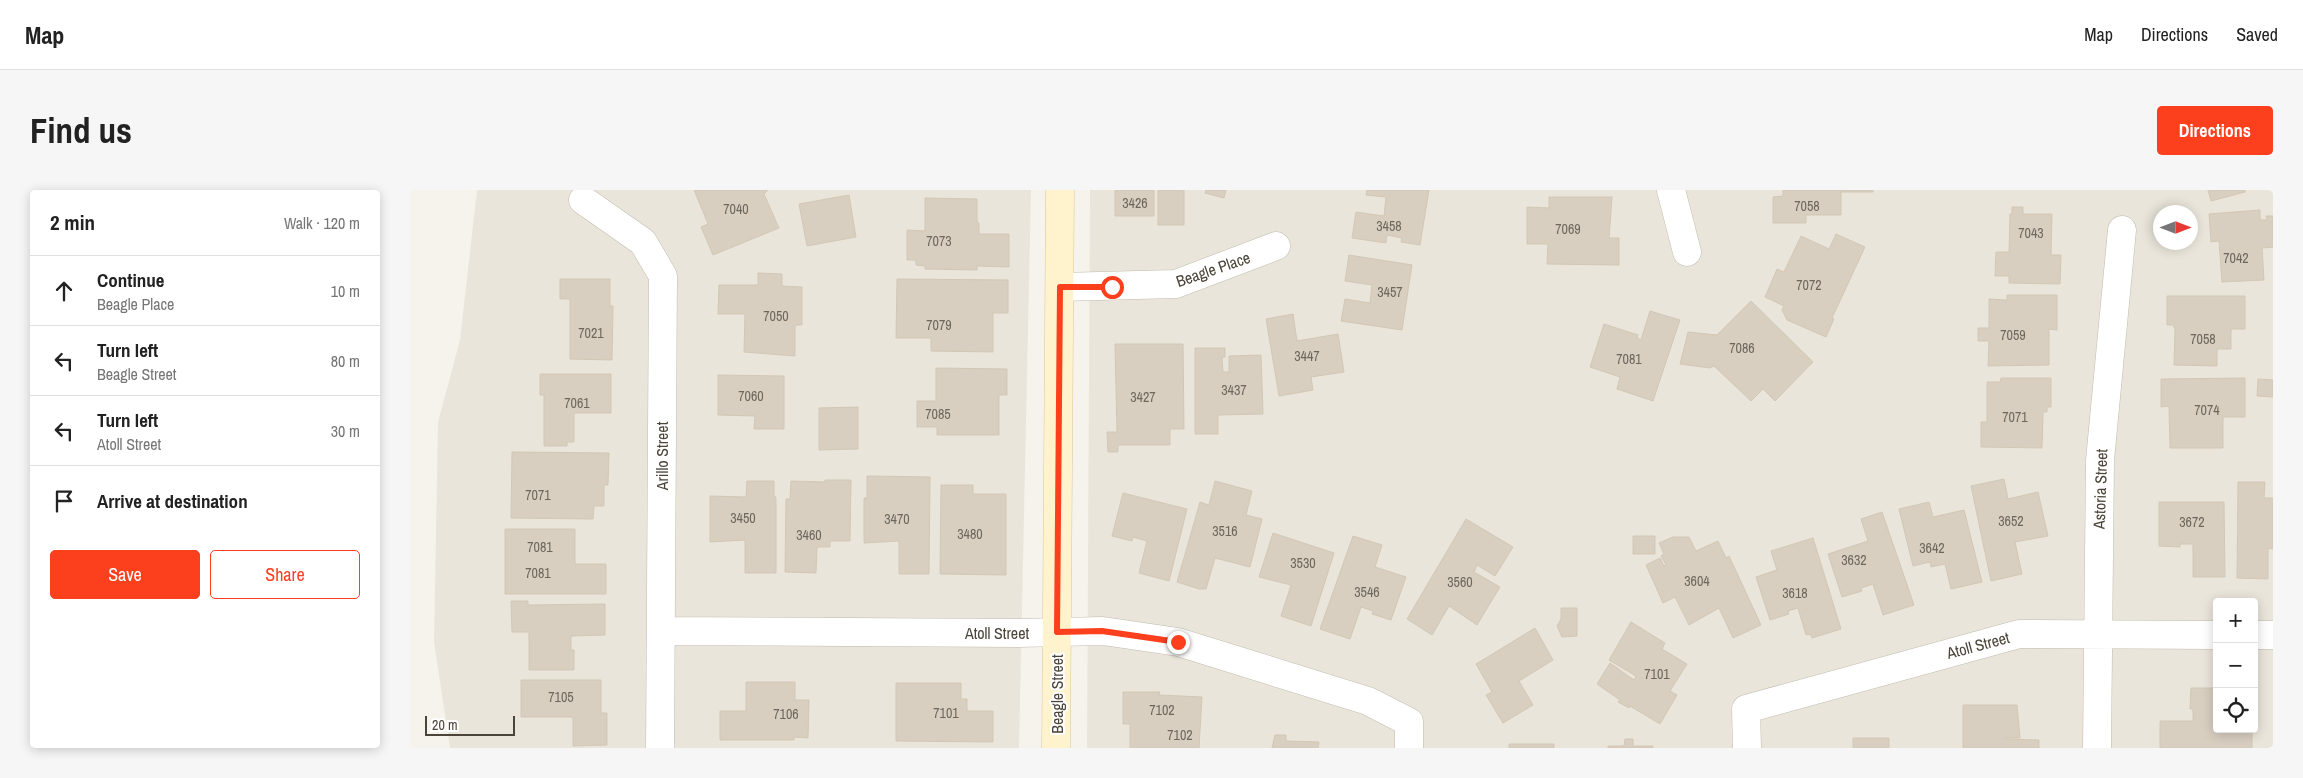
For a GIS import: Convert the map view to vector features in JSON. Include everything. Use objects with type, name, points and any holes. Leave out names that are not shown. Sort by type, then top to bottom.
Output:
[{"type":"street","name":"Beagle Street","points":[[1056,748],[1060,190]]},
{"type":"street","points":[[1671,190],[1687,252]]},
{"type":"street","name":"Arillo Street","points":[[583,200],[643,242],[663,276],[660,748]]},
{"type":"street","name":"Astoria Street","points":[[2097,748],[2100,460],[2122,230]]},
{"type":"street","name":"Beagle Place","points":[[1060,287],[1176,284],[1276,246]]},
{"type":"street","name":"Atoll Street","points":[[661,631],[1102,631],[1178,642],[1368,701],[1409,735]]},
{"type":"street","name":"Atoll Street","points":[[1747,748],[1746,709],[2019,634],[2213,635]]},
{"type":"street","points":[[2258,635],[2273,635]]},
{"type":"shaded area","points":[[477,190],[1031,190],[1019,748],[450,748],[434,642],[438,422],[460,340]]},
{"type":"shaded area","points":[[1090,190],[2273,190],[2273,748],[1087,748]]},
{"type":"building","points":[[694,190],[768,190],[764,194],[779,228],[713,255],[701,227],[708,224]]},
{"type":"building","points":[[1115,190],[1154,190],[1154,216],[1115,216]]},
{"type":"building","points":[[1158,190],[1184,190],[1184,225],[1158,225]]},
{"type":"building","points":[[1206,190],[1226,190],[1224,198],[1205,193]]},
{"type":"building","points":[[1367,190],[1429,190],[1420,245],[1401,242],[1402,238],[1387,235],[1386,243],[1352,238],[1356,212],[1384,216],[1386,197],[1366,195]]},
{"type":"building","points":[[1783,190],[1873,190],[1873,192],[1841,192],[1841,215],[1806,215],[1806,223],[1773,223],[1773,197],[1783,196]]},
{"type":"building","points":[[2208,190],[2245,190],[2245,192],[2211,201]]},
{"type":"building","points":[[849,195],[856,237],[807,246],[799,204]]},
{"type":"building","points":[[1549,197],[1612,197],[1609,238],[1619,238],[1619,265],[1547,264],[1548,244],[1527,244],[1527,207],[1549,208]]},
{"type":"building","points":[[925,198],[977,199],[979,234],[1009,234],[1009,267],[977,266],[977,270],[925,269],[925,266],[916,265],[916,260],[907,260],[907,230],[925,231]]},
{"type":"building","points":[[2012,207],[2023,207],[2023,214],[2052,214],[2051,255],[2061,255],[2060,284],[2009,283],[2009,276],[1995,276],[1996,252],[2009,252],[2010,214],[2012,214]]},
{"type":"building","points":[[2260,210],[2260,220],[2267,220],[2266,216],[2273,216],[2273,247],[2262,248],[2264,280],[2222,282],[2219,241],[2211,242],[2209,214]]},
{"type":"building","points":[[1836,234],[1865,247],[1832,318],[1834,319],[1826,337],[1787,320],[1782,310],[1784,306],[1765,297],[1777,269],[1784,272],[1801,236],[1829,249]]},
{"type":"building","points":[[1349,255],[1412,265],[1402,330],[1341,321],[1345,299],[1370,303],[1372,285],[1345,281]]},
{"type":"building","points":[[758,273],[782,274],[782,286],[802,287],[802,325],[795,325],[795,356],[744,352],[745,314],[718,314],[719,285],[758,285]]},
{"type":"building","points":[[560,279],[610,279],[610,306],[613,306],[612,360],[570,359],[570,299],[560,299]]},
{"type":"building","points":[[897,279],[1008,280],[1008,313],[993,313],[993,352],[931,351],[931,338],[896,338]]},
{"type":"building","points":[[2007,295],[2057,295],[2057,330],[2049,329],[2049,365],[1988,366],[1989,341],[1978,341],[1978,328],[1989,328],[1989,299],[2007,300]]},
{"type":"building","points":[[2167,296],[2245,296],[2245,329],[2231,329],[2231,349],[2217,349],[2217,366],[2174,365],[2175,329],[2173,325],[2167,325]]},
{"type":"building","points":[[1751,301],[1813,362],[1775,401],[1763,389],[1751,401],[1714,366],[1710,368],[1680,364],[1688,332],[1717,335]]},
{"type":"building","points":[[1650,311],[1680,320],[1653,401],[1617,389],[1620,377],[1590,367],[1604,324],[1638,335],[1637,338],[1641,340]]},
{"type":"building","points":[[1293,314],[1297,341],[1338,334],[1344,372],[1311,377],[1313,390],[1279,396],[1266,319]]},
{"type":"building","points":[[1115,344],[1183,344],[1184,429],[1170,429],[1170,445],[1118,445],[1118,452],[1108,452],[1107,432],[1117,432]]},
{"type":"building","points":[[1195,348],[1225,348],[1225,357],[1222,357],[1223,372],[1229,372],[1229,356],[1261,355],[1263,414],[1218,415],[1218,434],[1195,434]]},
{"type":"building","points":[[936,368],[1007,369],[1007,395],[999,395],[999,435],[937,435],[937,427],[917,427],[917,401],[936,401]]},
{"type":"building","points":[[540,374],[611,374],[611,413],[574,413],[574,442],[567,442],[567,446],[544,446],[544,395],[540,395]]},
{"type":"building","points":[[718,375],[784,376],[784,429],[754,429],[755,416],[718,415]]},
{"type":"building","points":[[2001,378],[2051,378],[2051,407],[2047,407],[2047,412],[2043,412],[2042,448],[1981,447],[1981,422],[1987,422],[1987,382],[2000,382]]},
{"type":"building","points":[[2245,378],[2245,417],[2223,417],[2223,448],[2170,448],[2169,406],[2161,407],[2161,379]]},
{"type":"building","points":[[2258,379],[2273,380],[2273,397],[2257,396]]},
{"type":"building","points":[[858,407],[858,449],[819,450],[819,408]]},
{"type":"building","points":[[512,452],[609,453],[608,485],[604,485],[604,506],[594,506],[593,519],[511,518]]},
{"type":"building","points":[[867,476],[930,477],[929,574],[899,574],[899,541],[864,543],[864,498],[867,498]]},
{"type":"building","points":[[2004,479],[2008,499],[2038,492],[2048,536],[2015,542],[2022,574],[1991,581],[1971,486]]},
{"type":"building","points":[[825,480],[851,480],[850,541],[830,541],[830,547],[817,547],[816,573],[785,572],[786,499],[790,499],[791,481],[825,482]]},
{"type":"building","points":[[747,481],[774,481],[774,497],[776,497],[776,573],[745,573],[745,540],[710,542],[710,496],[746,497]]},
{"type":"building","points":[[1215,481],[1252,491],[1246,515],[1262,519],[1250,567],[1215,558],[1206,589],[1199,589],[1177,582],[1200,502],[1209,505]]},
{"type":"building","points":[[2238,482],[2265,482],[2264,498],[2273,498],[2273,549],[2268,548],[2268,579],[2237,578]]},
{"type":"building","points":[[941,485],[973,485],[973,494],[1006,494],[1006,575],[940,574]]},
{"type":"building","points":[[1123,493],[1187,509],[1169,581],[1139,573],[1147,541],[1133,537],[1132,541],[1112,536]]},
{"type":"building","points":[[1929,502],[1933,517],[1964,510],[1982,582],[1951,589],[1945,564],[1931,567],[1930,562],[1913,566],[1899,509]]},
{"type":"building","points":[[2159,502],[2224,502],[2225,577],[2193,577],[2193,544],[2180,544],[2180,547],[2159,546]]},
{"type":"building","points":[[1882,512],[1914,605],[1883,615],[1873,584],[1861,588],[1862,591],[1842,597],[1828,554],[1868,541],[1861,519]]},
{"type":"building","points":[[1466,519],[1513,547],[1495,576],[1477,565],[1474,572],[1500,587],[1477,625],[1449,606],[1432,635],[1407,619]]},
{"type":"building","points":[[505,529],[575,529],[575,564],[606,564],[606,594],[505,594]]},
{"type":"building","points":[[1273,533],[1334,553],[1311,626],[1281,616],[1291,585],[1259,577]]},
{"type":"building","points":[[1353,536],[1382,545],[1375,567],[1406,577],[1391,620],[1372,614],[1373,611],[1361,607],[1350,639],[1320,629]]},
{"type":"building","points":[[1633,536],[1655,536],[1655,554],[1633,554]]},
{"type":"building","points":[[1673,537],[1689,537],[1696,551],[1718,541],[1726,558],[1729,556],[1761,625],[1733,638],[1719,608],[1689,625],[1675,597],[1663,603],[1646,565],[1660,558],[1664,566],[1666,565],[1661,556],[1664,554],[1659,543]]},
{"type":"building","points":[[1813,538],[1841,629],[1812,638],[1810,634],[1806,635],[1798,608],[1788,611],[1789,614],[1770,620],[1756,577],[1777,570],[1771,551]]},
{"type":"building","points":[[511,601],[528,601],[528,605],[605,604],[605,635],[571,636],[571,650],[574,650],[574,670],[529,670],[529,632],[512,632]]},
{"type":"building","points":[[1561,608],[1577,608],[1577,636],[1562,637],[1557,626],[1561,619]]},
{"type":"building","points":[[1631,622],[1665,643],[1662,649],[1687,664],[1670,691],[1677,695],[1660,724],[1630,706],[1629,708],[1618,702],[1620,700],[1597,684],[1610,663],[1634,680],[1636,676],[1609,660]]},
{"type":"building","points":[[1535,628],[1553,660],[1519,681],[1533,705],[1503,723],[1486,695],[1492,692],[1476,664]]},
{"type":"building","points":[[521,680],[601,680],[601,713],[607,713],[607,745],[573,746],[573,717],[521,717]]},
{"type":"building","points":[[746,682],[795,682],[795,700],[809,700],[808,738],[794,737],[794,740],[720,740],[720,711],[746,711]]},
{"type":"building","points":[[896,683],[961,683],[961,699],[967,699],[967,711],[993,711],[993,742],[896,741]]},
{"type":"building","points":[[2191,688],[2213,688],[2213,733],[2252,733],[2252,748],[2160,748],[2160,721],[2193,721],[2193,709],[2190,709]]},
{"type":"building","points":[[1123,692],[1160,692],[1159,695],[1202,697],[1199,748],[1130,748],[1130,724],[1123,724]]},
{"type":"building","points":[[1963,705],[2017,705],[2020,738],[2006,739],[2039,740],[2039,748],[1963,748]]},
{"type":"building","points":[[1275,735],[1286,735],[1286,741],[1319,742],[1318,748],[1272,748]]},
{"type":"building","points":[[1853,738],[1889,738],[1889,748],[1853,748]]},
{"type":"building","points":[[1625,739],[1633,739],[1633,746],[1653,746],[1653,748],[1608,748],[1608,746],[1624,746]]},
{"type":"building","points":[[1509,744],[1554,744],[1554,748],[1509,748]]},
{"type":"route","points":[[1112,287],[1060,287],[1057,632],[1102,631],[1178,642]]}]
